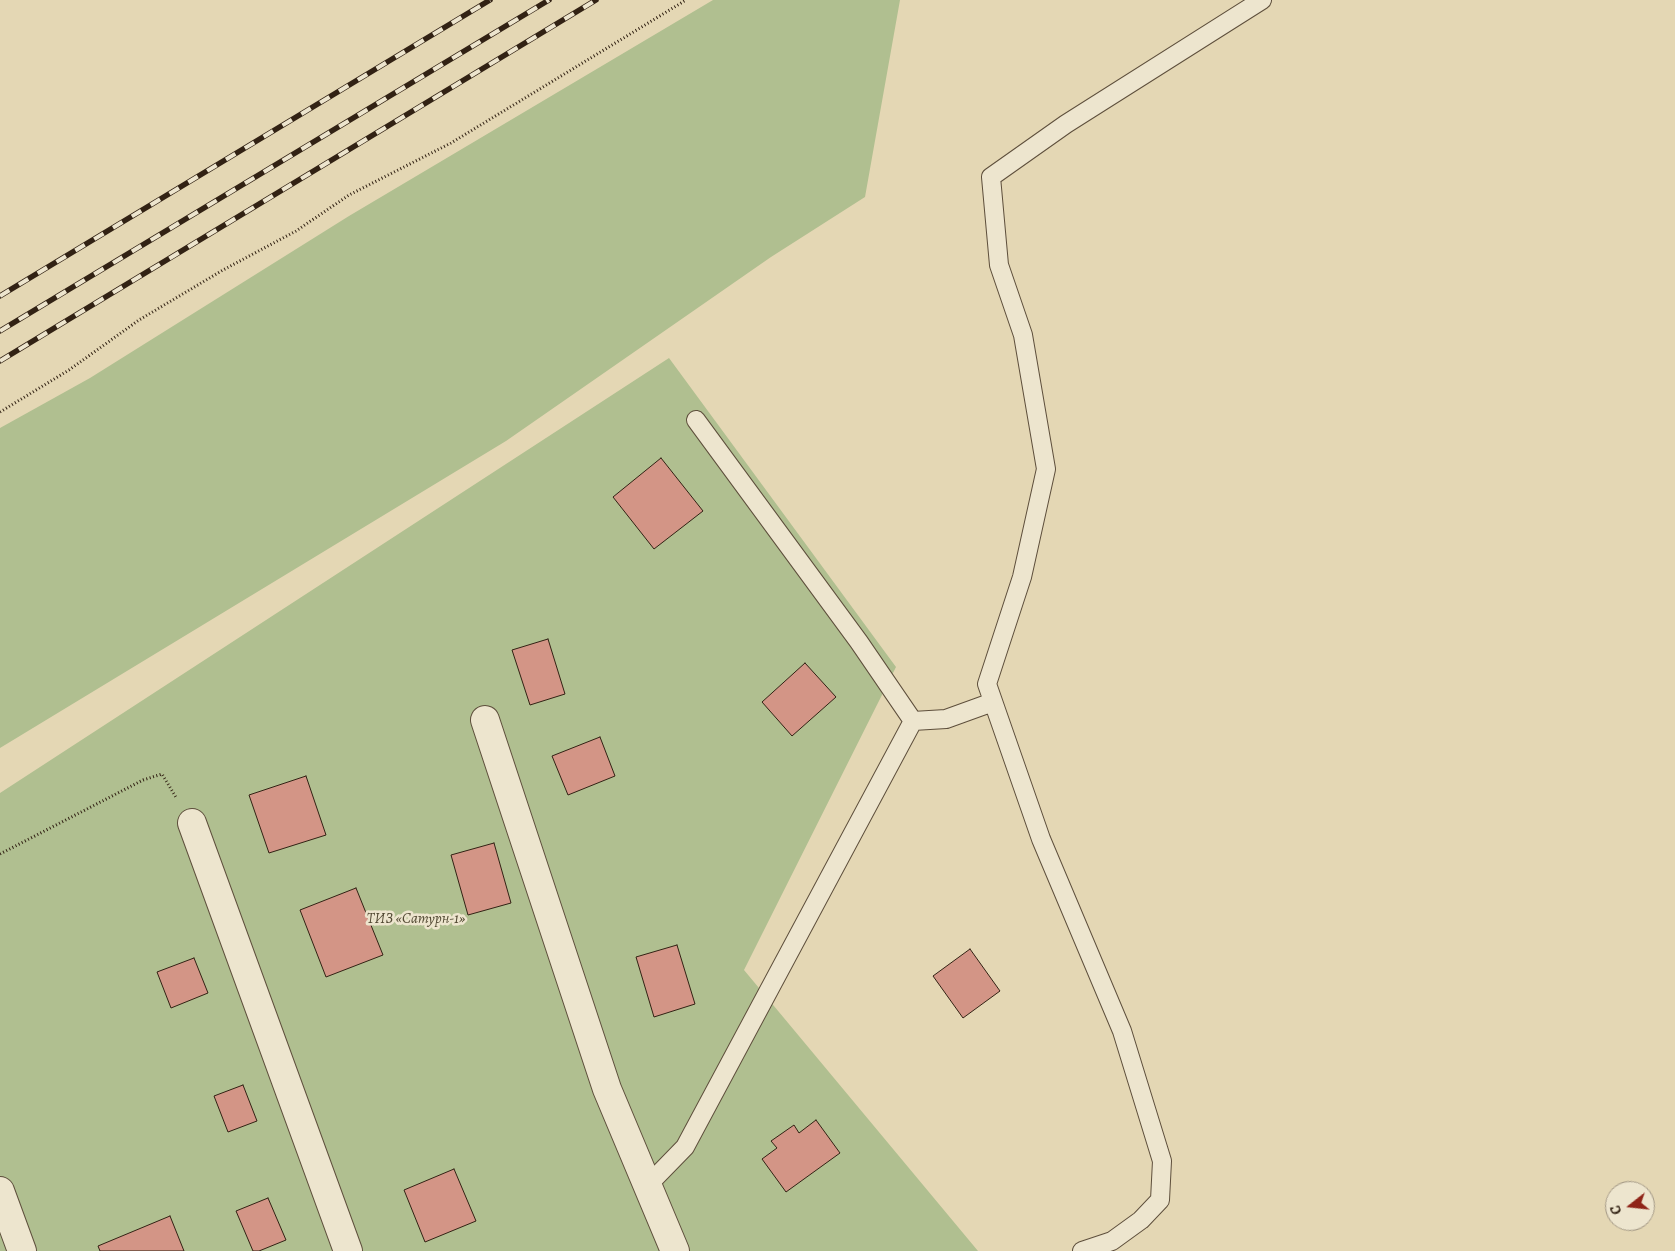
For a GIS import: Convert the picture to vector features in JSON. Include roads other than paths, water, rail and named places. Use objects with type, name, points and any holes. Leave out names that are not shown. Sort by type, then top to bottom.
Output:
[{"type":"street","points":[[485,720],[608,1089],[675,1251]]},
{"type":"street","points":[[192,823],[348,1251]]},
{"type":"street","points":[[0,1191],[22,1251]]},
{"type":"lane","points":[[1082,1251],[1112,1241],[1141,1220],[1160,1200],[1162,1161],[1122,1031],[1040,839],[987,684],[1022,577],[1046,469],[1022,335],[999,265],[992,177],[1066,124],[1262,0]]},
{"type":"lane","points":[[696,420],[858,642],[913,721]]},
{"type":"lane","points":[[913,721],[946,719],[993,702]]},
{"type":"lane","points":[[648,1185],[684,1147],[913,721]]},
{"type":"railway","points":[[0,296],[490,0]]},
{"type":"railway","points":[[0,331],[549,0]]},
{"type":"railway","points":[[0,361],[596,0]]},
{"type":"park label","name":"ТИЗ «Сатурн-1»","points":[[416,919]]}]
